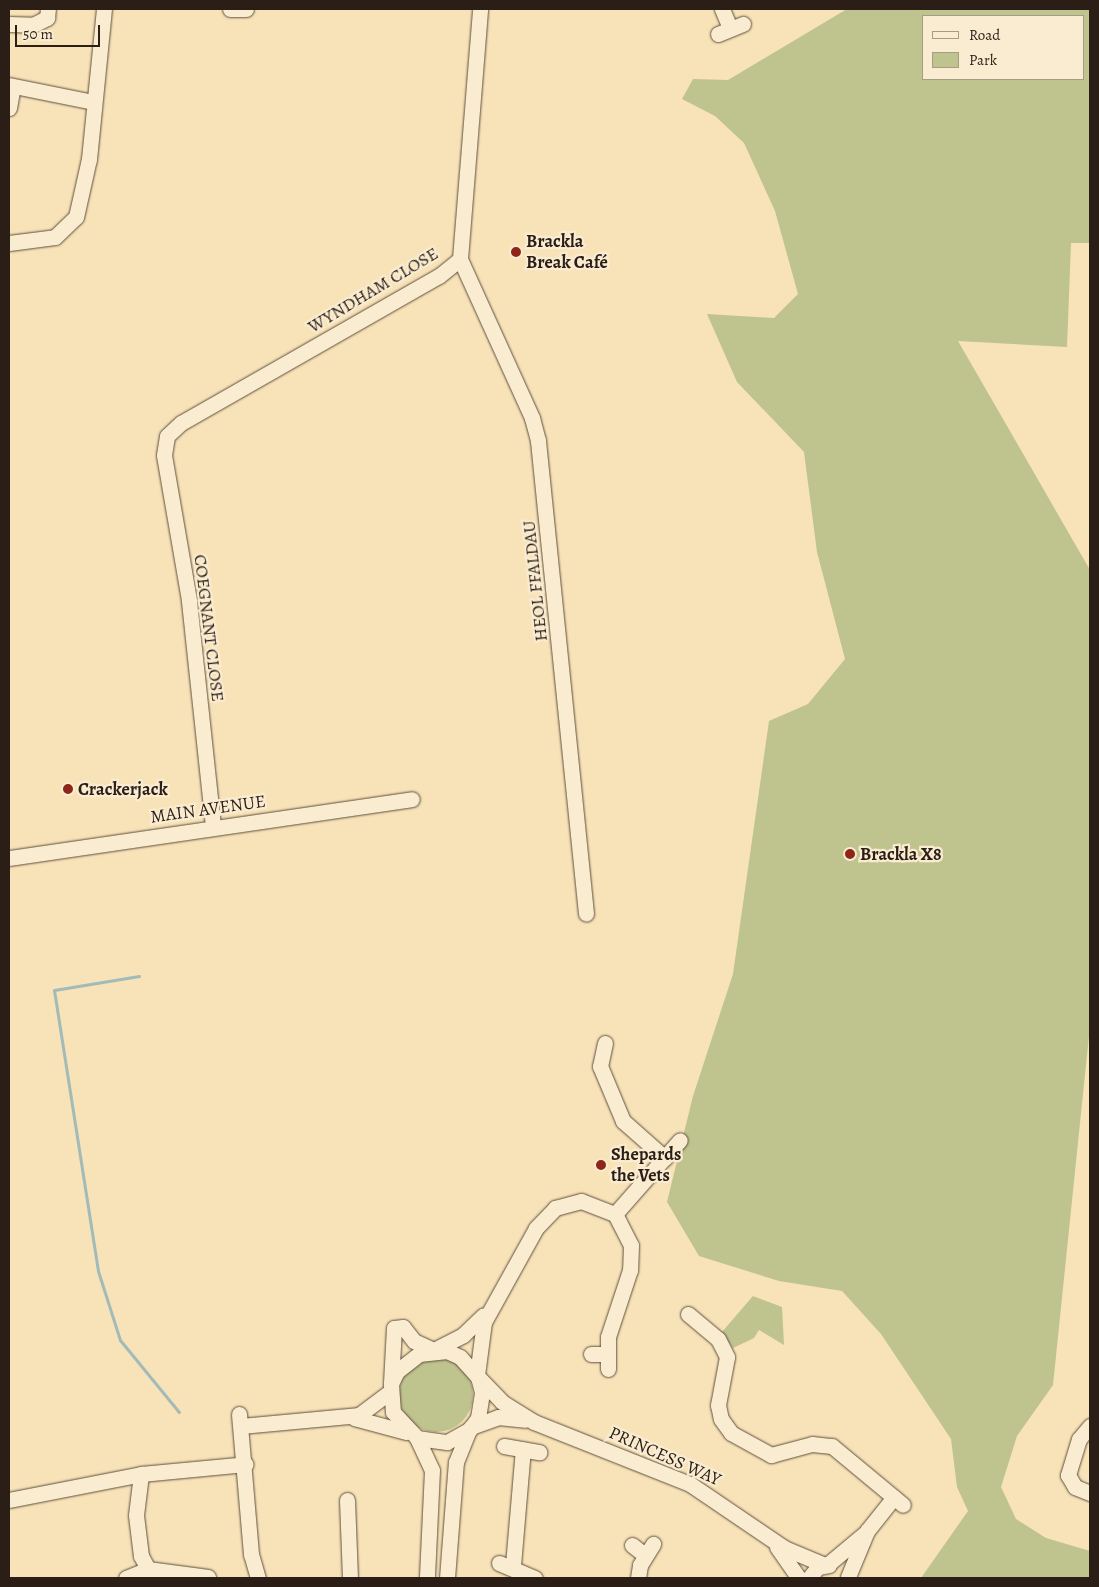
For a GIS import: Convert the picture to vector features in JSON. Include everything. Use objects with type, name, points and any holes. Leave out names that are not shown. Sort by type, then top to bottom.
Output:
[{"type":"street","points":[[9,24],[33,25],[47,18],[48,9]]},
{"type":"street","points":[[9,243],[55,237],[76,217],[85,187],[104,9]]},
{"type":"street","points":[[230,9],[246,9]]},
{"type":"street","name":"WYNDHAM CLOSE","points":[[167,436],[181,423],[439,276],[460,259],[480,9]]},
{"type":"street","points":[[722,9],[731,29]]},
{"type":"street","points":[[9,108],[11,85],[93,102]]},
{"type":"street","name":"HEOL FFALDAU","points":[[460,259],[532,418],[538,441],[586,914]]},
{"type":"street","name":"COEGNANT CLOSE","points":[[167,436],[164,455],[189,600],[213,826]]},
{"type":"street","name":"MAIN AVENUE","points":[[9,858],[213,826],[412,799]]},
{"type":"street","points":[[605,1043],[600,1066],[623,1121],[665,1158]]},
{"type":"street","points":[[615,1214],[680,1140]]},
{"type":"street","points":[[258,1578],[251,1554],[246,1464],[240,1420],[349,1418],[368,1412],[391,1388],[407,1361],[463,1335],[489,1309],[548,1214],[562,1204],[581,1202],[615,1214],[629,1236],[632,1253],[608,1354],[608,1369]]},
{"type":"street","points":[[446,1578],[456,1462],[470,1428],[482,1406],[478,1376],[478,1345],[489,1309]]},
{"type":"street","points":[[691,1322],[718,1339],[727,1357],[718,1405],[721,1420],[731,1433],[771,1455],[812,1444],[832,1446],[899,1500],[867,1531],[809,1578]]},
{"type":"street","name":"PRINCESS WAY","points":[[391,1388],[394,1328],[403,1326],[414,1340],[433,1350],[460,1357],[502,1402],[534,1422],[690,1484],[772,1540],[826,1565],[839,1567],[848,1578]]},
{"type":"street","points":[[591,1354],[608,1354]]},
{"type":"street","points":[[391,1388],[393,1412],[412,1435],[434,1477],[427,1578]]},
{"type":"street","name":"PRINCESS WAY","points":[[349,1418],[412,1435],[447,1442],[470,1428],[498,1417],[534,1422]]},
{"type":"street","points":[[1090,1426],[1080,1439],[1068,1475],[1075,1487],[1090,1494]]},
{"type":"street","points":[[504,1446],[539,1452]]},
{"type":"street","points":[[522,1449],[506,1564],[535,1578]]},
{"type":"street","points":[[9,1500],[140,1474],[246,1464]]},
{"type":"street","points":[[140,1474],[136,1515],[141,1556],[148,1570]]},
{"type":"street","points":[[347,1500],[350,1578]]},
{"type":"street","points":[[848,1578],[867,1531]]},
{"type":"street","name":"PRINCESS WAY","points":[[772,1540],[799,1578]]},
{"type":"street","points":[[632,1545],[649,1550],[638,1578]]},
{"type":"street","points":[[126,1578],[148,1570],[208,1577]]},
{"type":"green space","points":[[847,9],[1090,9],[1090,243],[1071,243],[1067,347],[958,341],[1090,570],[1090,1026],[1053,1385],[1017,1436],[1001,1487],[1016,1519],[1046,1538],[1090,1551],[1090,1578],[921,1578],[968,1511],[957,1487],[951,1439],[881,1334],[842,1291],[779,1281],[699,1256],[667,1202],[693,1096],[733,974],[769,721],[808,704],[845,659],[817,552],[804,452],[737,382],[707,314],[774,318],[798,294],[775,211],[744,143],[715,116],[682,99],[693,79],[728,80]]},
{"type":"green space","points":[[753,1296],[782,1307],[784,1345],[759,1330],[754,1338],[733,1348],[722,1332]]},
{"type":"green space","points":[[436,1358],[457,1364],[467,1374],[473,1395],[467,1416],[457,1426],[436,1432],[415,1426],[405,1416],[399,1395],[405,1374],[415,1364]]},
{"type":"waterway","points":[[139,976],[54,990],[98,1271],[120,1340],[179,1412]]},
{"type":"place","name":"Brackla Break Café","points":[[516,252]]},
{"type":"place","name":"Crackerjack","points":[[68,789]]},
{"type":"place","name":"Brackla X8","points":[[850,854]]},
{"type":"place","name":"Shepards the Vets","points":[[601,1165]]}]
